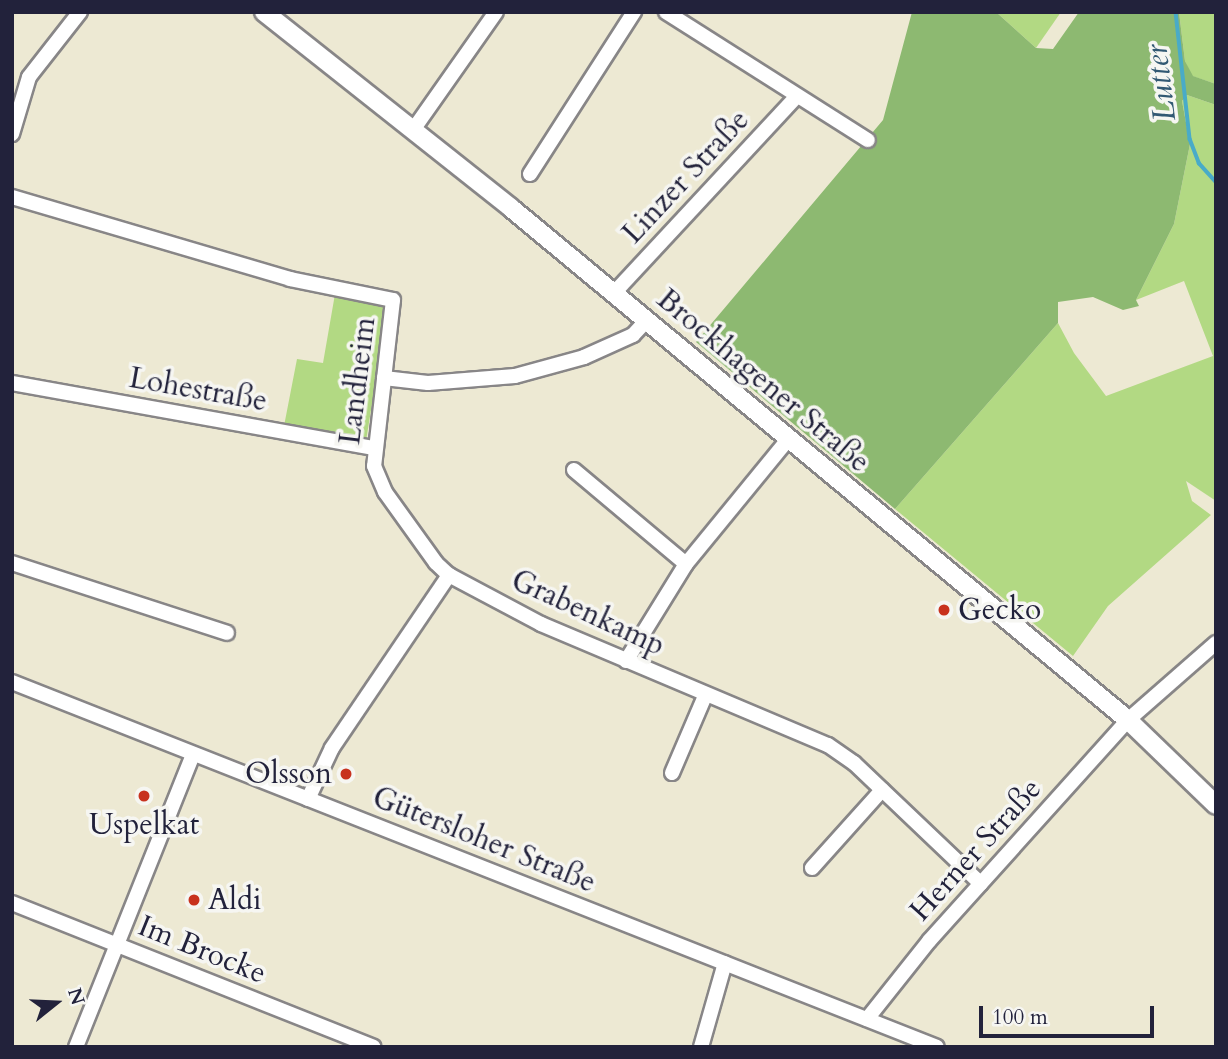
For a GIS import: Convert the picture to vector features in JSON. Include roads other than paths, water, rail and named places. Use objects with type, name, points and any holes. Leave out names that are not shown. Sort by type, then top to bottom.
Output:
[{"type":"main road","name":"Brockhagener Straße","points":[[264,12],[647,320],[1128,720],[1216,805]]},
{"type":"street","points":[[12,134],[29,77],[80,12]]},
{"type":"street","points":[[414,130],[496,12]]},
{"type":"street","points":[[530,174],[634,12]]},
{"type":"street","points":[[666,12],[796,97],[868,139]]},
{"type":"street","name":"Linzer Straße","points":[[614,293],[796,97]]},
{"type":"street","name":"Landheim","points":[[12,197],[290,279],[388,297],[395,306],[374,448],[374,466],[385,492],[449,575]]},
{"type":"street","points":[[384,378],[428,383],[515,376],[584,356],[632,335],[647,320]]},
{"type":"street","name":"Lohestraße","points":[[12,383],[374,448]]},
{"type":"street","points":[[626,662],[686,564],[789,438]]},
{"type":"street","points":[[574,470],[686,564]]},
{"type":"street","points":[[12,563],[227,633]]},
{"type":"street","points":[[308,799],[332,748],[449,575]]},
{"type":"street","name":"Grabenkamp","points":[[449,575],[541,624],[705,696],[828,745],[882,790],[981,884]]},
{"type":"street","name":"Herner Straße","points":[[867,1019],[981,884],[1128,720],[1216,643]]},
{"type":"street","name":"Gütersloher Straße","points":[[12,682],[937,1047]]},
{"type":"street","points":[[672,773],[705,696]]},
{"type":"street","points":[[76,1047],[193,754]]},
{"type":"street","points":[[812,868],[882,790]]},
{"type":"street","name":"Im Brocke","points":[[12,903],[373,1047]]},
{"type":"street","points":[[701,1047],[725,963]]},
{"type":"waterway","name":"Lutter","points":[[1176,12],[1190,139],[1199,163],[1216,182]]},
{"type":"place","name":"Gecko","points":[[944,610]]},
{"type":"place","name":"Olsson","points":[[346,774]]},
{"type":"place","name":"Uspelkat","points":[[144,796]]},
{"type":"place","name":"Aldi","points":[[194,900]]}]
